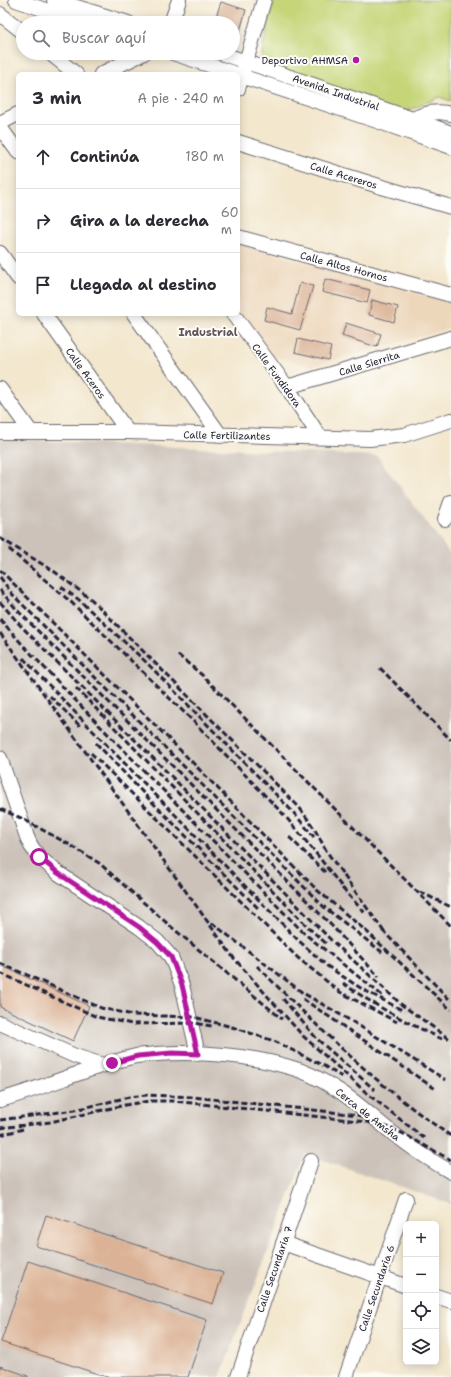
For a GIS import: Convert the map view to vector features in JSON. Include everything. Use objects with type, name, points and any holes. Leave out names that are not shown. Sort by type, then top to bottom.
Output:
[{"type":"street","points":[[16,0],[63,16]]},
{"type":"street","points":[[54,0],[105,16]]},
{"type":"street","points":[[173,16],[179,0]]},
{"type":"street","points":[[240,76],[246,62],[264,0]]},
{"type":"street","points":[[0,14],[16,27]]},
{"type":"street","points":[[59,60],[74,72]]},
{"type":"street","points":[[105,72],[130,60]]},
{"type":"street","name":"Avenida Industrial","points":[[191,60],[223,72]]},
{"type":"street","name":"Avenida Industrial","points":[[240,60],[451,133]]},
{"type":"street","name":"Avenida Industrial","points":[[240,78],[377,121],[451,147]]},
{"type":"street","points":[[413,119],[432,112],[451,114]]},
{"type":"street","points":[[0,123],[16,115]]},
{"type":"street","points":[[0,127],[16,149]]},
{"type":"street","name":"Calle Acereros","points":[[240,143],[451,207]]},
{"type":"street","name":"Calle Altos Hornos","points":[[240,238],[451,294]]},
{"type":"street","points":[[0,253],[16,275]]},
{"type":"street","name":"Calle Aceros","points":[[45,316],[128,432]]},
{"type":"street","points":[[135,316],[221,436]]},
{"type":"street","name":"Calle Fundidora","points":[[233,316],[287,388],[320,437]]},
{"type":"street","name":"Calle Sierrita","points":[[287,388],[451,338]]},
{"type":"street","points":[[0,389],[31,432]]},
{"type":"street","name":"Calle Fertilizantes","points":[[0,432],[128,432],[221,436],[370,439],[404,435],[451,420]]},
{"type":"street","points":[[445,518],[451,502]]},
{"type":"street","points":[[0,758],[27,837],[31,846],[39,857],[58,873],[139,927],[157,942],[171,957],[182,985],[198,1054]]},
{"type":"street","points":[[0,1023],[75,1056],[104,1065]]},
{"type":"street","name":"Cerca de Amsha","points":[[0,1100],[104,1065],[138,1056],[172,1053],[211,1054],[262,1060],[300,1070],[335,1088],[397,1137],[451,1172]]},
{"type":"street","name":"Calle Secundaria 7","points":[[238,1377],[311,1161]]},
{"type":"street","name":"Calle Secundaria 6","points":[[346,1377],[406,1199]]},
{"type":"street","points":[[283,1243],[403,1285]]},
{"type":"street","points":[[439,1297],[451,1301]]},
{"type":"shaded area","points":[[240,245],[451,303],[451,328],[313,366],[270,356],[240,315]]},
{"type":"shaded area","points":[[0,439],[377,456],[451,555],[451,1204],[305,1154],[220,1377],[0,1377]]},
{"type":"green space","name":"Deportivo AHMSA","points":[[274,0],[451,0],[451,101],[439,97],[402,114],[261,65],[263,45]]},
{"type":"building","points":[[221,2],[246,10],[240,31],[240,16],[216,16]]},
{"type":"building","points":[[325,279],[370,290],[367,303],[322,292]]},
{"type":"building","points":[[300,283],[313,286],[300,330],[264,320],[267,307],[292,314]]},
{"type":"building","points":[[372,300],[398,307],[394,322],[369,315]]},
{"type":"building","points":[[346,323],[381,334],[377,347],[342,336]]},
{"type":"building","points":[[298,339],[331,347],[328,360],[295,352]]},
{"type":"building","points":[[0,965],[89,1006],[73,1041],[0,1007]]},
{"type":"building","points":[[46,1215],[223,1273],[213,1304],[36,1246]]},
{"type":"building","points":[[28,1261],[207,1320],[188,1377],[107,1377],[1,1342]]},
{"type":"building","points":[[0,1366],[28,1376],[28,1377],[0,1377]]},
{"type":"railway","points":[[0,538],[55,572],[92,600],[299,807],[314,828],[327,852],[385,933]]},
{"type":"railway","points":[[9,549],[72,603],[193,721],[285,816],[345,891]]},
{"type":"railway","points":[[0,570],[193,763],[317,890],[365,930],[451,1010]]},
{"type":"railway","points":[[0,577],[13,595],[324,907],[382,952]]},
{"type":"railway","points":[[61,587],[78,599],[146,662],[293,812],[314,837]]},
{"type":"railway","points":[[0,590],[19,612],[332,926],[379,977]]},
{"type":"railway","points":[[0,602],[20,625],[171,776],[331,940],[402,1005],[451,1040]]},
{"type":"railway","points":[[0,619],[100,726],[305,934],[384,997]]},
{"type":"railway","points":[[0,633],[233,957],[302,1035],[369,1095],[424,1138]]},
{"type":"railway","points":[[178,655],[202,675],[451,926]]},
{"type":"railway","points":[[23,658],[299,941],[327,966],[362,989],[404,1011]]},
{"type":"railway","points":[[380,668],[451,740]]},
{"type":"railway","points":[[76,688],[310,929],[328,945]]},
{"type":"railway","points":[[50,696],[81,727]]},
{"type":"railway","points":[[96,743],[148,798],[259,909]]},
{"type":"railway","points":[[91,753],[298,958],[340,992],[397,1022]]},
{"type":"railway","points":[[0,809],[21,818],[99,863],[169,925],[282,1019]]},
{"type":"railway","points":[[289,837],[325,872]]},
{"type":"railway","points":[[342,888],[365,913]]},
{"type":"railway","points":[[420,892],[451,907]]},
{"type":"railway","points":[[212,923],[303,993],[353,1022],[446,1080]]},
{"type":"railway","points":[[382,930],[451,1001]]},
{"type":"railway","points":[[0,963],[101,1008],[133,1015],[194,1017],[232,1027],[274,1041],[324,1066],[342,1077]]},
{"type":"railway","points":[[257,966],[350,1056],[399,1098],[451,1136]]},
{"type":"railway","points":[[0,973],[97,1017],[132,1024],[193,1023],[212,1026]]},
{"type":"railway","points":[[343,983],[366,999],[416,1027],[442,1039]]},
{"type":"railway","points":[[283,999],[317,1039],[375,1090]]},
{"type":"railway","points":[[303,999],[437,1090]]},
{"type":"railway","points":[[0,1120],[75,1110],[129,1097],[147,1095],[193,1097],[362,1116]]},
{"type":"railway","points":[[0,1128],[50,1122],[149,1101],[173,1101],[368,1122],[402,1133],[451,1160]]},
{"type":"railway","points":[[0,1135],[23,1129]]},
{"type":"place","name":"Deportivo AHMSA","points":[[356,60]]},
{"type":"district","name":"Industrial","points":[[208,332]]},
{"type":"route","points":[[39,857],[58,873],[139,927],[157,942],[171,957],[182,985],[198,1054],[172,1053],[138,1056],[112,1063]]}]
